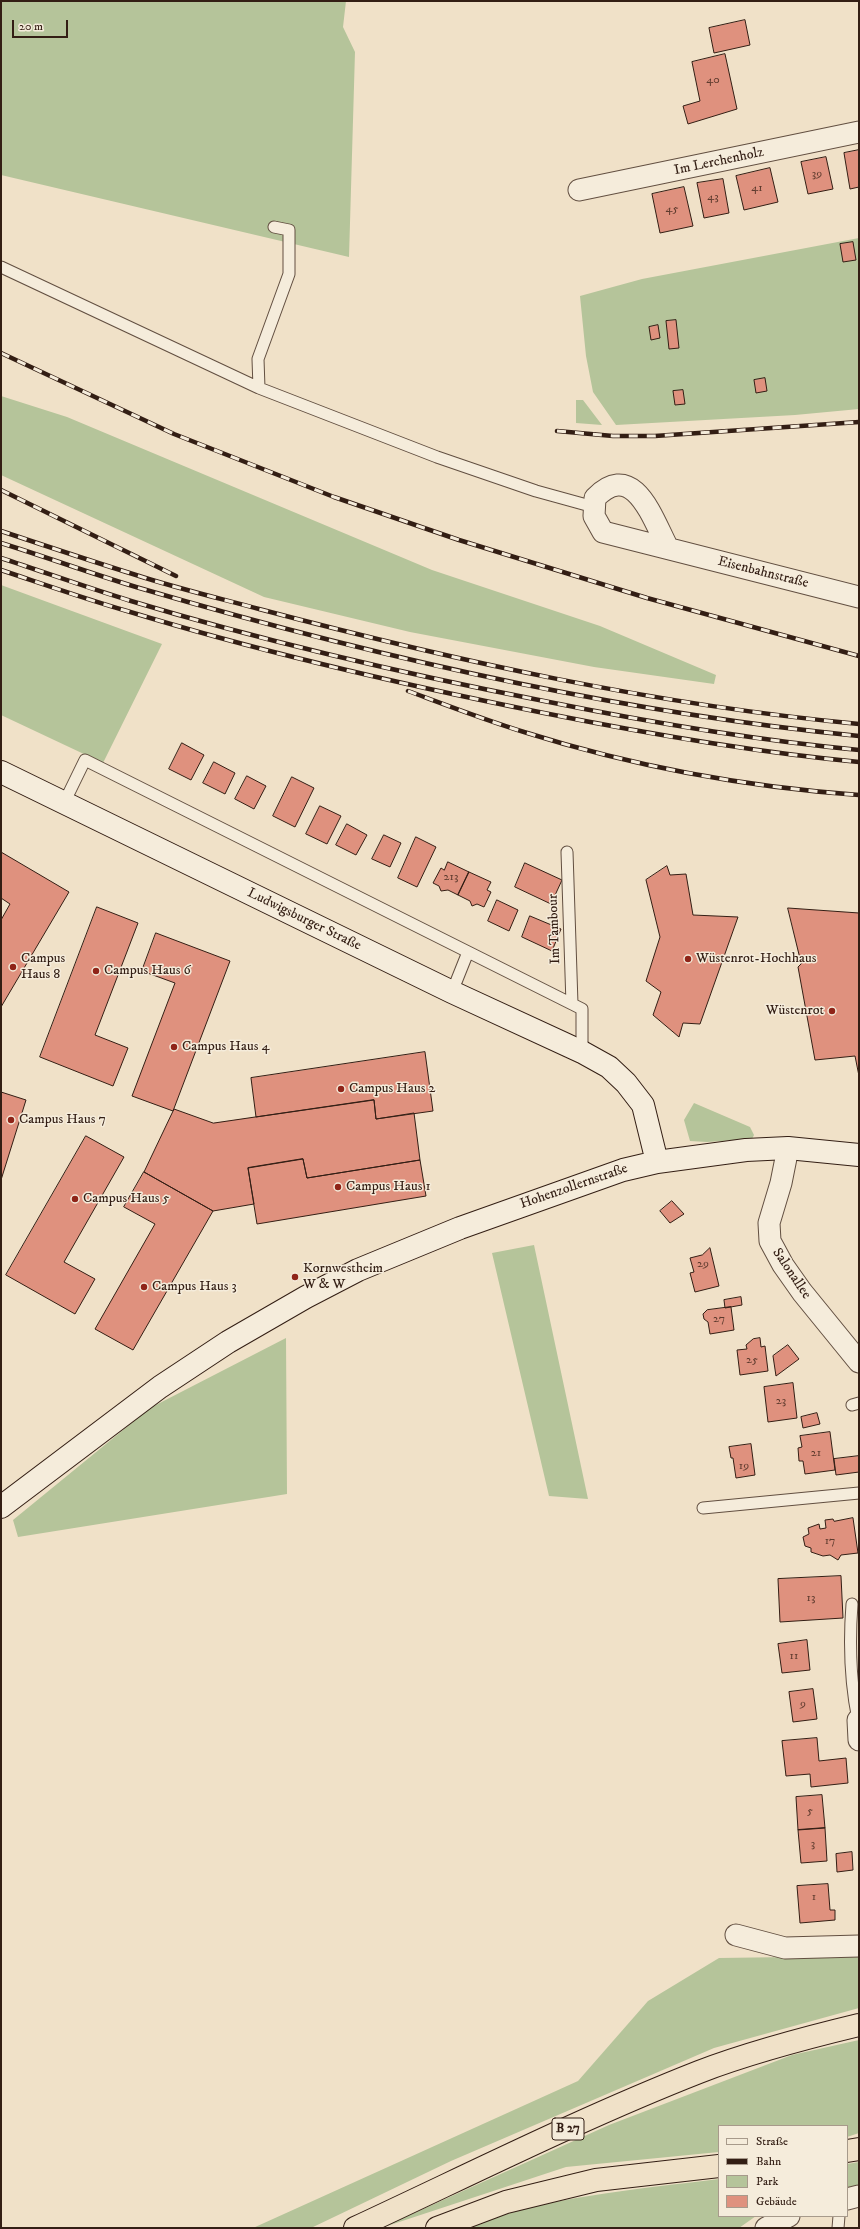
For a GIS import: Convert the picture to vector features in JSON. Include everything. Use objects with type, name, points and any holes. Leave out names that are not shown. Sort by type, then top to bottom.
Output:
[{"type":"highway","name":"B 27","points":[[355,2228],[606,2111],[700,2072],[787,2043],[859,2025]]},
{"type":"highway","points":[[437,2228],[506,2202],[596,2180],[718,2166]]},
{"type":"main road","name":"Ludwigsburger Straße","points":[[1,772],[452,992],[582,1052],[609,1067],[626,1083],[643,1105],[657,1162]]},
{"type":"main road","name":"Hohenzollernstraße","points":[[1,1507],[160,1386],[228,1342],[306,1297],[358,1270],[460,1228],[619,1171],[657,1162],[746,1150],[795,1148],[859,1155]]},
{"type":"street","name":"Im Lerchenholz","points":[[579,190],[859,132]]},
{"type":"street","points":[[594,507],[595,498],[604,488],[619,484],[630,486],[644,499],[668,548]]},
{"type":"street","name":"Eisenbahnstraße","points":[[594,507],[594,516],[603,532],[859,597]]},
{"type":"street","name":"Salonallee","points":[[795,1148],[784,1170],[769,1223],[770,1241],[783,1265],[802,1292],[859,1362]]},
{"type":"street","points":[[858,1720],[859,1740]]},
{"type":"street","points":[[736,1935],[784,1948],[859,1946]]},
{"type":"street","points":[[848,2199],[859,2196]]},
{"type":"street","points":[[766,2228],[787,2217]]},
{"type":"lane","points":[[259,388],[258,359],[289,274],[289,230],[274,227]]},
{"type":"lane","points":[[1,267],[259,388],[437,458],[536,491],[594,507]]},
{"type":"lane","points":[[64,803],[85,760],[582,1009],[582,1052]]},
{"type":"lane","name":"Im Tambour","points":[[567,852],[572,1004]]},
{"type":"lane","points":[[452,992],[468,952]]},
{"type":"lane","points":[[703,1508],[859,1493]]},
{"type":"lane","points":[[852,1604],[849,1640],[853,1698],[858,1720]]},
{"type":"lane","points":[[838,2228],[839,2217]]},
{"type":"green space","points":[[1,1],[346,1],[343,27],[355,52],[349,257],[1,175]]},
{"type":"green space","points":[[859,238],[859,409],[795,415],[616,425],[593,392],[586,356],[580,296],[642,279]]},
{"type":"green space","points":[[1,396],[67,417],[432,570],[600,626],[716,675],[714,684],[594,667],[410,632],[264,597],[1,475]]},
{"type":"green space","points":[[576,400],[583,400],[602,425],[576,423]]},
{"type":"green space","points":[[1,585],[162,644],[103,763],[1,715]]},
{"type":"green space","points":[[694,1103],[750,1127],[754,1135],[752,1139],[707,1142],[690,1141],[684,1120]]},
{"type":"green space","points":[[534,1245],[588,1499],[549,1496],[492,1253]]},
{"type":"green space","points":[[286,1338],[287,1494],[18,1537],[13,1520],[150,1408]]},
{"type":"green space","points":[[859,1956],[859,2008],[714,2048],[451,2161],[311,2228],[253,2228],[578,2081],[648,2001],[719,1958]]},
{"type":"green space","points":[[859,2040],[859,2133],[848,2137],[848,2125],[718,2125],[718,2152],[566,2167],[381,2228],[609,2125],[792,2055]]},
{"type":"green space","points":[[859,2162],[859,2185],[848,2188],[848,2164]]},
{"type":"green space","points":[[718,2179],[718,2217],[755,2217],[739,2228],[466,2228],[528,2208],[559,2201]]},
{"type":"building","points":[[745,20],[750,45],[714,53],[709,28]]},
{"type":"building","points":[[725,54],[737,109],[688,124],[683,106],[700,101],[692,62]]},
{"type":"building","points":[[859,150],[859,187],[850,189],[844,153]]},
{"type":"building","points":[[826,157],[833,189],[808,194],[801,162]]},
{"type":"building","points":[[770,168],[778,202],[744,210],[736,176]]},
{"type":"building","points":[[723,179],[729,213],[704,218],[697,183]]},
{"type":"building","points":[[684,187],[693,226],[660,233],[652,194]]},
{"type":"building","points":[[853,242],[856,260],[843,262],[840,244]]},
{"type":"building","points":[[676,320],[679,348],[669,349],[666,321]]},
{"type":"building","points":[[658,325],[660,338],[651,340],[649,327]]},
{"type":"building","points":[[765,378],[767,391],[756,393],[754,380]]},
{"type":"building","points":[[683,390],[685,404],[675,405],[673,391]]},
{"type":"building","points":[[182,743],[204,755],[191,780],[169,769]]},
{"type":"building","points":[[214,762],[235,773],[225,794],[203,783]]},
{"type":"building","points":[[247,776],[266,786],[254,809],[235,799]]},
{"type":"building","points":[[292,777],[314,788],[295,827],[273,816]]},
{"type":"building","points":[[320,806],[341,816],[327,844],[306,834]]},
{"type":"building","points":[[347,824],[367,835],[356,855],[336,845]]},
{"type":"building","points":[[384,835],[401,843],[390,867],[372,859]]},
{"type":"building","points":[[416,837],[436,847],[417,887],[398,878]]},
{"type":"building","name":"Campus Haus 8","points":[[1,852],[69,892],[1,1007],[1,920],[10,904],[1,898]]},
{"type":"building","points":[[448,862],[469,872],[458,895],[448,890],[441,891],[439,886],[433,883],[441,868],[444,870]]},
{"type":"building","points":[[525,863],[562,880],[551,904],[515,887]]},
{"type":"building","name":"Wüstenrot-Hochhaus","points":[[667,866],[670,875],[686,874],[693,915],[738,917],[700,1024],[683,1023],[679,1037],[653,1015],[661,992],[646,981],[660,937],[646,880]]},
{"type":"building","points":[[469,872],[491,882],[487,890],[491,892],[484,907],[477,904],[472,906],[470,901],[458,895]]},
{"type":"building","points":[[497,900],[518,910],[509,931],[488,921]]},
{"type":"building","name":"Campus Haus 6","points":[[97,907],[138,923],[95,1035],[128,1048],[113,1086],[40,1057]]},
{"type":"building","name":"Wüstenrot","points":[[788,908],[859,913],[859,1076],[855,1056],[815,1060],[798,967],[801,964]]},
{"type":"building","points":[[530,916],[561,929],[552,951],[522,937]]},
{"type":"building","name":"Campus Haus 4","points":[[156,933],[230,961],[173,1111],[132,1096],[175,983],[142,971]]},
{"type":"building","name":"Campus Haus 2","points":[[425,1052],[433,1111],[376,1119],[374,1100],[256,1117],[251,1078]]},
{"type":"building","name":"Campus Haus 7","points":[[1,1092],[26,1100],[1,1180]]},
{"type":"building","points":[[374,1100],[376,1119],[414,1113],[420,1160],[307,1178],[303,1159],[248,1168],[254,1204],[213,1211],[144,1172],[174,1109],[213,1123]]},
{"type":"building","name":"Campus Haus 5","points":[[86,1136],[124,1157],[64,1262],[95,1279],[75,1314],[6,1275]]},
{"type":"building","name":"Campus Haus 1","points":[[303,1159],[307,1178],[420,1160],[426,1196],[257,1224],[248,1168]]},
{"type":"building","name":"Campus Haus 3","points":[[144,1172],[213,1211],[133,1350],[95,1329],[155,1224],[124,1207]]},
{"type":"building","points":[[672,1201],[684,1214],[670,1223],[660,1211]]},
{"type":"building","points":[[710,1248],[719,1286],[695,1292],[690,1273],[694,1272],[690,1258],[702,1255]]},
{"type":"building","points":[[741,1297],[742,1305],[725,1308],[724,1300]]},
{"type":"building","points":[[731,1307],[734,1330],[710,1334],[708,1322],[704,1319],[703,1314],[707,1310]]},
{"type":"building","points":[[760,1338],[761,1347],[765,1346],[768,1371],[740,1375],[737,1350],[747,1349],[746,1345],[753,1339]]},
{"type":"building","points":[[788,1345],[799,1359],[776,1376],[773,1356]]},
{"type":"building","points":[[793,1383],[797,1418],[768,1422],[764,1387]]},
{"type":"building","points":[[817,1413],[820,1424],[803,1428],[801,1417]]},
{"type":"building","points":[[830,1432],[835,1470],[805,1474],[803,1461],[799,1461],[798,1448],[802,1447],[800,1436]]},
{"type":"building","points":[[751,1444],[755,1475],[736,1478],[733,1458],[731,1458],[729,1447]]},
{"type":"building","points":[[859,1456],[859,1472],[836,1475],[834,1459]]},
{"type":"building","points":[[853,1518],[858,1553],[841,1555],[838,1560],[830,1555],[823,1556],[811,1552],[811,1548],[805,1546],[803,1537],[809,1534],[808,1528],[819,1524],[820,1529],[826,1528],[825,1520],[833,1519],[834,1521]]},
{"type":"building","points":[[841,1576],[843,1618],[780,1622],[778,1579]]},
{"type":"building","points":[[807,1640],[810,1670],[782,1673],[778,1644]]},
{"type":"building","points":[[813,1689],[817,1719],[793,1722],[789,1692]]},
{"type":"building","points":[[817,1738],[819,1761],[846,1758],[848,1783],[811,1787],[810,1774],[786,1776],[782,1741]]},
{"type":"building","points":[[822,1795],[825,1828],[798,1830],[796,1797]]},
{"type":"building","points":[[825,1828],[827,1861],[801,1863],[798,1830]]},
{"type":"building","points":[[852,1852],[853,1870],[837,1872],[836,1854]]},
{"type":"building","points":[[828,1884],[830,1910],[835,1910],[835,1920],[800,1923],[797,1886]]},
{"type":"railway","points":[[1,353],[174,434],[334,497],[459,540],[647,598],[859,656]]},
{"type":"railway","points":[[557,431],[613,436],[655,436],[859,422]]},
{"type":"railway","points":[[1,490],[176,576]]},
{"type":"railway","points":[[1,531],[182,589],[333,628],[482,663],[632,693],[783,716],[859,724]]},
{"type":"railway","points":[[1,543],[136,587],[314,636],[403,658],[585,697],[767,726],[859,736]]},
{"type":"railway","points":[[1,558],[115,596],[182,616],[285,644],[388,668],[492,691],[661,723],[740,736],[859,750]]},
{"type":"railway","points":[[1,570],[96,602],[230,641],[439,691],[544,713],[662,735],[740,748],[859,762]]},
{"type":"railway","points":[[408,691],[524,732],[648,765],[732,781],[774,787],[859,795]]},
{"type":"place","name":"Wüstenrot-Hochhaus","points":[[688,959]]},
{"type":"place","name":"Campus Haus 8","points":[[13,967]]},
{"type":"place","name":"Campus Haus 6","points":[[96,971]]},
{"type":"place","name":"Wüstenrot","points":[[832,1011]]},
{"type":"place","name":"Campus Haus 4","points":[[174,1047]]},
{"type":"place","name":"Campus Haus 2","points":[[341,1089]]},
{"type":"place","name":"Campus Haus 7","points":[[11,1120]]},
{"type":"place","name":"Campus Haus 1","points":[[338,1187]]},
{"type":"place","name":"Campus Haus 5","points":[[75,1199]]},
{"type":"place","name":"Kornwestheim W & W","points":[[295,1277]]},
{"type":"place","name":"Campus Haus 3","points":[[144,1287]]}]
